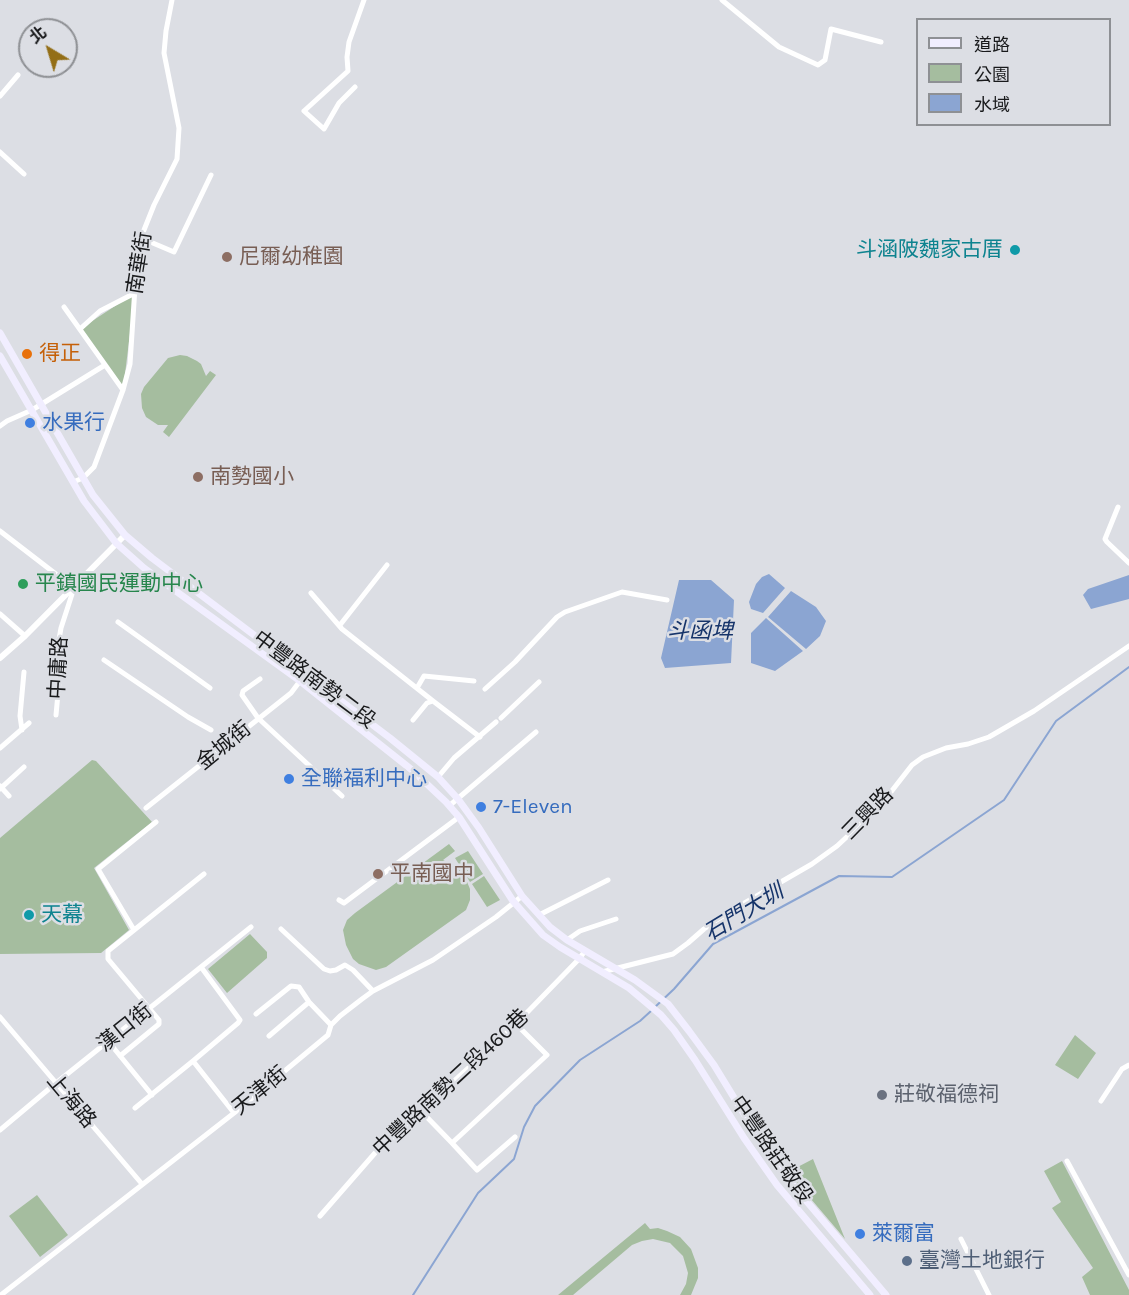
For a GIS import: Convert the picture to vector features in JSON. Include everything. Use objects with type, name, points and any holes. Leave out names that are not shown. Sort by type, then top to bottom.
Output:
[{"type":"main road","name":"中豐路南勢二段","points":[[0,333],[93,495],[125,535],[438,777],[458,799],[479,828],[522,896],[550,927],[567,940],[635,980],[668,1004],[699,1043]]},
{"type":"main road","name":"中豐路南勢二段","points":[[0,356],[84,501],[116,543],[144,568],[300,681],[412,771],[459,817],[513,902],[543,935],[629,988],[674,1029],[695,1060]]},
{"type":"main road","name":"中豐路莊敬段","points":[[699,1043],[754,1132],[787,1178],[886,1295]]},
{"type":"main road","name":"中豐路莊敬段","points":[[695,1060],[744,1138],[777,1185],[870,1295]]},
{"type":"street","name":"南華街","points":[[83,478],[94,467],[123,390],[130,364],[141,238],[154,205],[177,159],[179,128],[164,53],[172,0]]},
{"type":"street","points":[[355,87],[339,103],[324,129],[304,111],[348,71],[349,42],[364,0]]},
{"type":"street","points":[[722,0],[779,47],[818,65],[825,60],[831,29],[881,42]]},
{"type":"street","points":[[0,96],[18,75]]},
{"type":"street","points":[[0,152],[24,174]]},
{"type":"street","points":[[141,238],[174,252],[211,175]]},
{"type":"street","points":[[80,329],[100,310],[135,293]]},
{"type":"street","points":[[64,307],[123,390]]},
{"type":"street","points":[[0,426],[32,410],[105,365]]},
{"type":"street","points":[[73,482],[83,478]]},
{"type":"street","points":[[1118,507],[1105,539],[1129,562]]},
{"type":"street","points":[[0,531],[74,588]]},
{"type":"street","name":"中庸路","points":[[0,658],[26,636],[125,535]]},
{"type":"street","points":[[340,625],[387,565]]},
{"type":"street","name":"中庸路","points":[[56,715],[62,661],[58,645],[60,628],[74,588]]},
{"type":"street","points":[[485,689],[557,616],[565,612],[621,592],[667,600]]},
{"type":"street","points":[[311,593],[342,629],[480,737]]},
{"type":"street","points":[[0,614],[26,636]]},
{"type":"street","points":[[118,622],[210,688]]},
{"type":"street","name":"三興路","points":[[602,972],[673,954],[729,912],[813,864],[837,846],[880,806],[912,765],[923,757],[946,748],[989,737],[1034,711],[1129,646]]},
{"type":"street","points":[[104,660],[211,730]]},
{"type":"street","points":[[22,730],[20,716],[24,672]]},
{"type":"street","points":[[417,688],[424,676],[474,681]]},
{"type":"street","points":[[260,679],[242,695],[258,718],[342,796]]},
{"type":"street","name":"金城街","points":[[146,808],[291,693],[300,681]]},
{"type":"street","points":[[438,777],[454,758],[539,682]]},
{"type":"street","points":[[413,720],[427,703],[433,701]]},
{"type":"street","points":[[0,748],[29,723]]},
{"type":"street","points":[[449,806],[536,732]]},
{"type":"street","points":[[9,796],[1,788],[24,767]]},
{"type":"street","points":[[339,900],[344,903],[459,817]]},
{"type":"street","points":[[134,930],[98,869],[156,822]]},
{"type":"street","points":[[120,1056],[159,1024],[159,1020],[108,958],[108,951],[204,874]]},
{"type":"street","points":[[539,915],[608,880]]},
{"type":"street","name":"天津街","points":[[1,1295],[234,1113],[328,1035],[331,1025],[340,1016],[373,991],[433,960],[496,917],[522,896]]},
{"type":"street","points":[[567,940],[580,931],[616,919]]},
{"type":"street","name":"漢口街","points":[[0,1130],[251,927]]},
{"type":"street","points":[[281,929],[324,969],[336,970],[345,965],[353,969],[373,991]]},
{"type":"street","name":"中豐路南勢二段460巷","points":[[320,1216],[375,1153],[516,1024],[585,951]]},
{"type":"street","points":[[135,1108],[240,1020],[201,967]]},
{"type":"street","points":[[256,1014],[291,986],[299,987],[309,1002],[331,1025]]},
{"type":"street","points":[[269,1036],[309,1002]]},
{"type":"street","name":"上海路","points":[[0,1017],[142,1184]]},
{"type":"street","points":[[452,1143],[547,1055],[516,1024]]},
{"type":"street","points":[[108,1041],[152,1095]]},
{"type":"street","points":[[193,1061],[234,1113]]},
{"type":"street","points":[[1101,1101],[1122,1070],[1129,1065]]},
{"type":"street","points":[[421,1111],[477,1170],[515,1137]]},
{"type":"street","points":[[1066,1161],[1129,1275]]},
{"type":"street","points":[[961,1239],[989,1295]]},
{"type":"green space","points":[[135,293],[123,390],[80,329]]},
{"type":"green space","points":[[187,356],[201,364],[206,376],[210,371],[216,375],[169,437],[163,432],[168,425],[158,425],[146,417],[142,408],[141,394],[144,387],[168,358]]},
{"type":"green space","points":[[92,760],[96,761],[152,822],[94,868],[129,930],[101,953],[0,954],[0,838]]},
{"type":"green space","points":[[449,844],[455,851],[443,860],[459,869],[465,877],[470,889],[470,900],[466,910],[386,967],[376,970],[359,964],[353,959],[346,945],[343,930],[347,920]]},
{"type":"green space","points":[[468,851],[483,874],[470,882],[455,858]]},
{"type":"green space","points":[[484,876],[500,900],[487,907],[472,884]]},
{"type":"green space","points":[[250,934],[267,952],[267,958],[227,993],[208,969]]},
{"type":"green space","points":[[1075,1035],[1096,1053],[1078,1079],[1055,1065]]},
{"type":"green space","points":[[813,1159],[845,1239],[788,1172]]},
{"type":"green space","points":[[1062,1161],[1129,1290],[1129,1295],[1090,1295],[1082,1277],[1093,1268],[1052,1208],[1061,1202],[1044,1171]]},
{"type":"green space","points":[[37,1195],[68,1235],[40,1257],[9,1216]]},
{"type":"green space","points":[[645,1223],[650,1229],[658,1228],[680,1237],[691,1249],[698,1268],[698,1278],[691,1295],[680,1295],[686,1284],[688,1273],[683,1256],[670,1243],[653,1239],[632,1245],[573,1295],[558,1295]]},
{"type":"water","name":"斗函埤","points":[[769,574],[785,588],[763,613],[751,609],[749,602],[756,584],[762,577]]},
{"type":"water","points":[[1129,575],[1129,599],[1091,609],[1083,595],[1088,589]]},
{"type":"water","name":"斗函埤","points":[[679,580],[711,580],[734,600],[731,663],[665,668],[661,658]]},
{"type":"water","name":"斗函埤","points":[[791,591],[816,607],[826,621],[820,636],[806,649],[768,617]]},
{"type":"water","points":[[766,618],[803,651],[775,671],[751,663],[751,633]]},
{"type":"waterway","name":"石門大圳","points":[[655,1007],[713,944],[839,876],[892,877],[1004,800],[1056,721],[1129,667]]},
{"type":"waterway","name":"石門大圳","points":[[413,1295],[478,1193],[514,1159],[524,1127],[535,1106],[580,1060],[640,1021],[651,1011]]},
{"type":"place","name":"斗涵陂魏家古厝","points":[[1015,250]]},
{"type":"place","name":"尼爾幼稚園","points":[[227,257]]},
{"type":"place","name":"得正","points":[[27,354]]},
{"type":"place","name":"水果行","points":[[30,423]]},
{"type":"place","name":"南勢國小","points":[[198,477]]},
{"type":"place","name":"平鎮國民運動中心","points":[[23,584]]},
{"type":"place","name":"全聯福利中心","points":[[289,779]]},
{"type":"place","name":"7-Eleven","points":[[481,807]]},
{"type":"place","name":"平南國中","points":[[378,874]]},
{"type":"place","name":"天幕","points":[[29,915]]},
{"type":"place","name":"莊敬福德祠","points":[[882,1095]]},
{"type":"place","name":"萊爾富","points":[[860,1234]]},
{"type":"place","name":"臺灣土地銀行","points":[[907,1261]]}]
